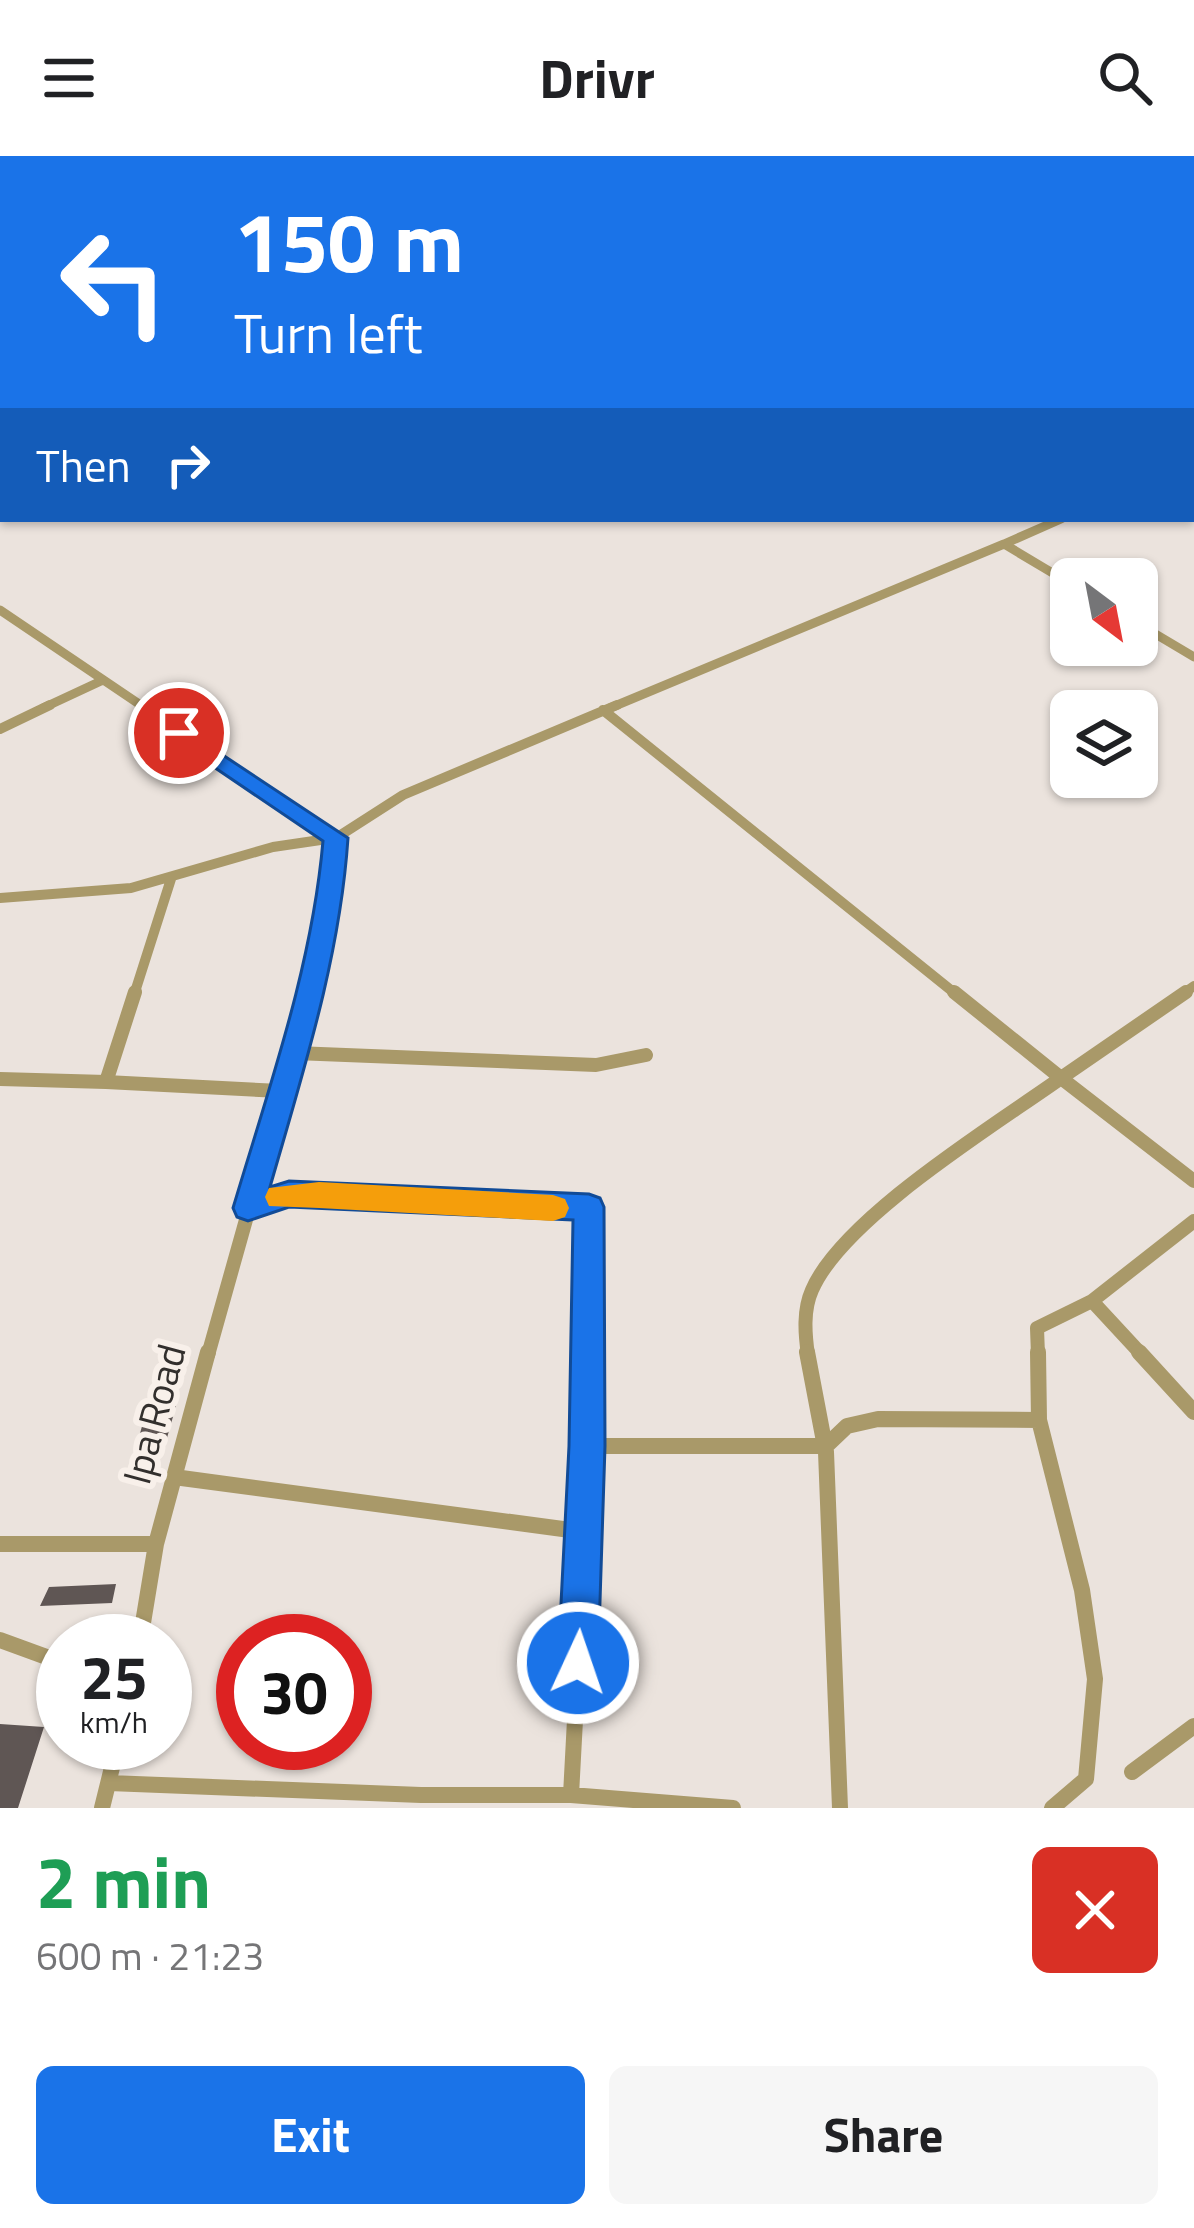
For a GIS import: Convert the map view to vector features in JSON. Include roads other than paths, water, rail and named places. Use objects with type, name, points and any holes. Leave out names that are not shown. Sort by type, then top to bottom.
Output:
[{"type":"street","points":[[0,898],[52,898],[171,879],[296,838],[335,838],[403,795],[1054,522]]},
{"type":"street","points":[[1004,544],[1050,571]]},
{"type":"street","points":[[0,610],[335,838]]},
{"type":"street","points":[[1158,635],[1194,657]]},
{"type":"street","points":[[0,729],[101,681]]},
{"type":"street","points":[[603,710],[1194,1181]]},
{"type":"street","name":"Ipa Road","points":[[144,1614],[156,1544],[280,1091],[295,1053],[331,903],[335,838]]},
{"type":"street","points":[[106,1082],[171,879]]},
{"type":"street","points":[[840,1808],[826,1446],[806,1338],[812,1291],[835,1255],[896,1201],[1194,986]]},
{"type":"street","points":[[295,1053],[596,1065],[646,1055]]},
{"type":"street","points":[[0,1079],[280,1091]]},
{"type":"street","points":[[248,1208],[289,1194],[545,1209],[588,1206],[585,1532],[571,1795]]},
{"type":"street","points":[[1052,1808],[1086,1780],[1095,1678],[1082,1589],[1039,1420],[1037,1328],[1092,1301],[1194,1221]]},
{"type":"street","points":[[1092,1301],[1194,1412]]},
{"type":"street","points":[[587,1446],[826,1446],[847,1426],[878,1419],[1039,1420]]},
{"type":"street","points":[[174,1478],[585,1532]]},
{"type":"street","points":[[0,1544],[156,1544]]},
{"type":"street","points":[[0,1640],[36,1653]]},
{"type":"street","points":[[1132,1772],[1194,1726]]},
{"type":"street","points":[[102,1808],[112,1770]]},
{"type":"street","points":[[109,1783],[421,1795],[571,1795],[733,1808]]}]
